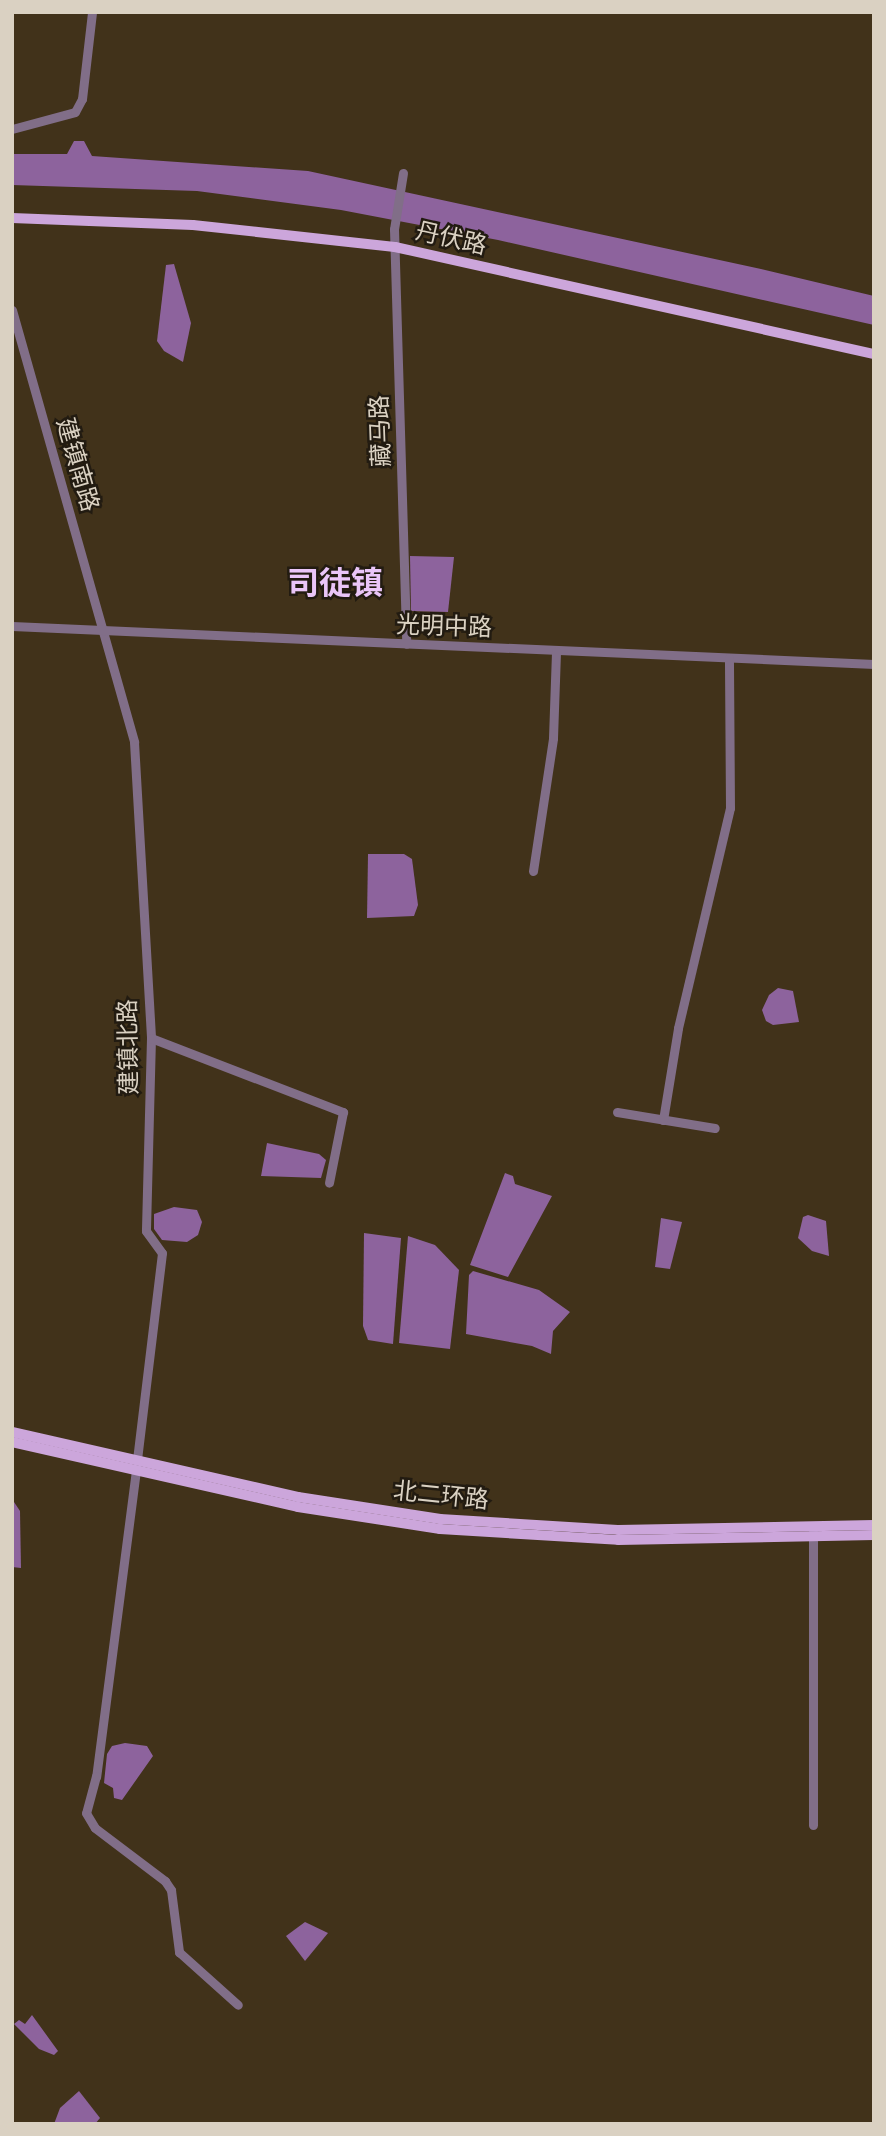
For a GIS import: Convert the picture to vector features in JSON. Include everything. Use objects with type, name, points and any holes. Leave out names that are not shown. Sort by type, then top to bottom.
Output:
[{"type":"main road","name":"丹伏路","points":[[12,218],[193,225],[395,247],[874,355]]},
{"type":"main road","name":"北二环路","points":[[12,1432],[136,1465]]},
{"type":"main road","name":"北二环路","points":[[12,1441],[298,1497],[440,1518],[618,1530],[813,1531],[874,1535]]},
{"type":"main road","name":"北二环路","points":[[813,1531],[874,1525]]},
{"type":"street","points":[[12,130],[75,112],[82,99],[92,12]]},
{"type":"street","name":"藏马路","points":[[402,176],[395,247],[406,644]]},
{"type":"street","name":"建镇南路","points":[[12,310],[104,631]]},
{"type":"street","name":"光明中路","points":[[12,626],[874,664]]},
{"type":"street","name":"建镇北路","points":[[104,631],[134,742],[151,1038],[146,1231],[163,1253],[96,1776],[86,1813],[95,1828],[165,1881],[171,1890],[172,1922],[179,1952],[239,2005]]},
{"type":"street","points":[[533,871],[553,738],[556,651]]},
{"type":"street","points":[[663,1120],[678,1028],[730,808],[729,658]]},
{"type":"street","points":[[151,1038],[343,1112],[329,1183]]},
{"type":"street","points":[[617,1112],[715,1128]]},
{"type":"street","points":[[813,1531],[813,1825]]},
{"type":"shaded area","points":[[74,141],[84,141],[92,156],[308,171],[761,269],[874,296],[874,325],[498,240],[341,210],[197,191],[12,185],[12,154],[67,154]]},
{"type":"shaded area","points":[[174,264],[191,323],[183,362],[164,351],[157,341],[166,265]]},
{"type":"shaded area","points":[[410,556],[454,557],[448,612],[411,611]]},
{"type":"shaded area","points":[[368,854],[404,854],[412,859],[418,905],[414,916],[367,918]]},
{"type":"shaded area","points":[[778,988],[793,991],[799,1022],[773,1025],[766,1021],[762,1010],[769,995]]},
{"type":"shaded area","points":[[267,1143],[319,1154],[326,1160],[321,1178],[261,1176]]},
{"type":"shaded area","points":[[505,1173],[513,1176],[515,1184],[552,1196],[508,1277],[470,1265]]},
{"type":"shaded area","points":[[174,1207],[197,1210],[202,1222],[198,1235],[187,1242],[162,1240],[154,1229],[154,1214]]},
{"type":"shaded area","points":[[808,1215],[826,1221],[829,1256],[812,1251],[798,1238],[803,1217]]},
{"type":"shaded area","points":[[661,1218],[682,1222],[670,1269],[655,1267]]},
{"type":"shaded area","points":[[364,1233],[401,1238],[393,1344],[368,1340],[363,1326]]},
{"type":"shaded area","points":[[408,1236],[435,1245],[459,1270],[450,1349],[399,1343]]},
{"type":"shaded area","points":[[473,1271],[539,1290],[570,1312],[553,1331],[551,1354],[532,1346],[466,1334],[469,1275]]},
{"type":"shaded area","points":[[12,1499],[20,1511],[21,1568],[12,1567]]},
{"type":"shaded area","points":[[125,1743],[147,1746],[153,1756],[122,1800],[114,1798],[113,1788],[104,1783],[107,1754],[112,1746]]},
{"type":"shaded area","points":[[305,1922],[328,1933],[305,1961],[286,1936]]},
{"type":"shaded area","points":[[32,2015],[58,2051],[54,2055],[39,2049],[14,2024],[19,2020],[25,2024]]},
{"type":"shaded area","points":[[79,2091],[100,2118],[95,2124],[54,2124],[60,2108]]},
{"type":"district","name":"司徒镇","points":[[335,583]]}]
